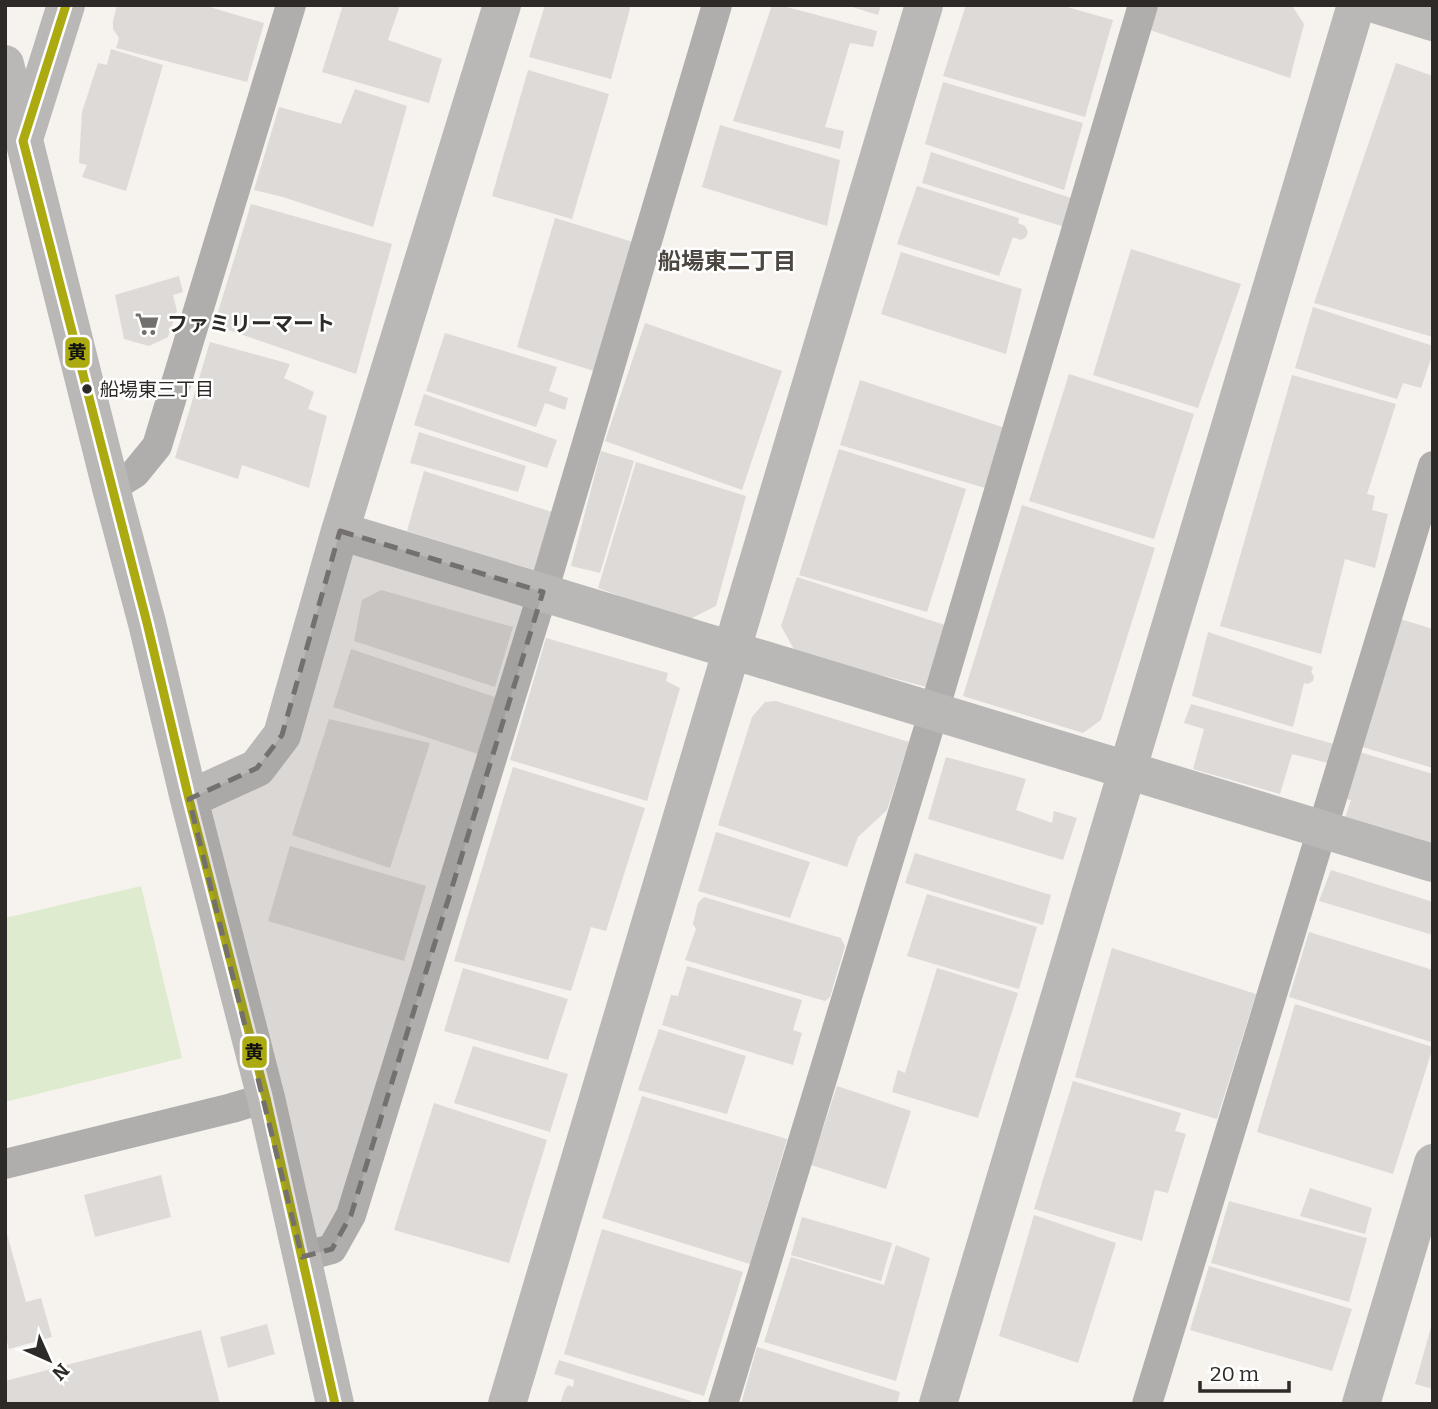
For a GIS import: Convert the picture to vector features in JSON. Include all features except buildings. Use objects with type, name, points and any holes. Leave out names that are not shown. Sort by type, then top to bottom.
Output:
[{"type":"street","points":[[14,147],[66,5]]},
{"type":"street","points":[[111,488],[135,473],[156,446],[291,5]]},
{"type":"street","points":[[189,799],[257,768],[282,735],[340,531],[502,5]]},
{"type":"street","points":[[302,1257],[332,1249],[351,1215],[543,592],[717,5]]},
{"type":"street","points":[[507,1404],[924,5]]},
{"type":"street","points":[[723,1404],[934,711],[1143,5]]},
{"type":"street","points":[[937,1404],[1356,5]]},
{"type":"street","points":[[1378,5],[1433,22]]},
{"type":"street","points":[[5,64],[14,147],[147,623],[266,1098],[302,1257],[344,1401]]},
{"type":"street","points":[[1147,1404],[1433,466]]},
{"type":"street","points":[[340,531],[1433,863]]},
{"type":"street","points":[[5,1164],[266,1098]]},
{"type":"street","points":[[1361,1404],[1433,1163]]},
{"type":"highlighted area","points":[[340,531],[543,592],[351,1215],[332,1249],[302,1257],[189,799],[257,768],[282,735]]},
{"type":"green space","points":[[141,886],[182,1058],[5,1102],[5,918]]},
{"type":"transit line","name":"黄","points":[[66,5],[23,141],[266,1098],[335,1404]]},
{"type":"place","name":"ファミリーマート","points":[[147,324]]},
{"type":"place","name":"船場東三丁目","points":[[87,389]]},
{"type":"district","name":"船場東二丁目","points":[[727,261]]}]
